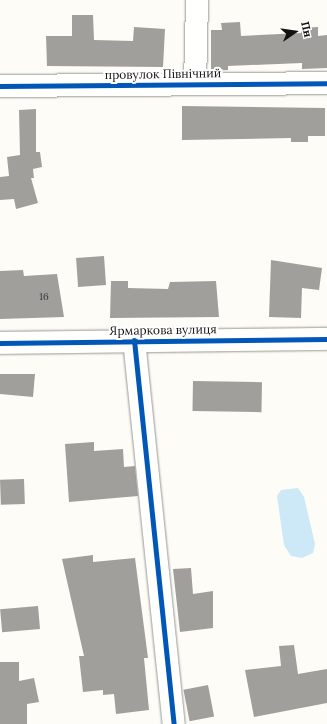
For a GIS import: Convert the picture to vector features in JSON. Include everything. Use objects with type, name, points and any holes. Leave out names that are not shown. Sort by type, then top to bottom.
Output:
[{"type":"street","points":[[195,84],[197,0]]},
{"type":"street","name":"провулок Північний","points":[[0,86],[327,82]]},
{"type":"street","name":"Ярмаркова вулиця","points":[[0,343],[134,340],[327,339]]},
{"type":"street","points":[[134,340],[174,724]]},
{"type":"water","points":[[298,488],[304,497],[315,544],[313,553],[302,558],[291,556],[284,545],[277,496],[281,490]]},
{"type":"building","points":[[72,15],[93,15],[94,40],[133,41],[134,27],[165,29],[163,67],[47,66],[46,36],[72,36]]},
{"type":"building","points":[[240,22],[241,36],[301,33],[301,28],[318,27],[318,36],[327,35],[327,68],[302,69],[302,63],[228,66],[228,70],[211,71],[211,30],[222,30],[221,23]]},
{"type":"building","points":[[182,106],[325,108],[325,136],[308,136],[308,142],[291,142],[291,138],[182,140]]},
{"type":"building","points":[[36,109],[36,152],[40,152],[42,167],[33,169],[34,178],[31,178],[38,203],[16,209],[14,199],[0,200],[0,177],[9,176],[7,157],[20,155],[19,110]]},
{"type":"building","points":[[104,256],[106,285],[78,287],[76,258]]},
{"type":"building","points":[[271,260],[322,268],[319,290],[302,288],[301,318],[269,317]]},
{"type":"building","points":[[23,270],[24,276],[57,274],[64,317],[0,319],[0,271]]},
{"type":"building","points":[[111,281],[128,281],[128,288],[168,289],[170,282],[216,281],[219,317],[110,318]]},
{"type":"building","points":[[0,374],[35,374],[33,397],[0,394]]},
{"type":"building","points":[[193,381],[262,382],[261,412],[192,411]]},
{"type":"building","points":[[94,442],[94,451],[123,449],[124,467],[135,466],[138,496],[69,502],[65,444]]},
{"type":"building","points":[[24,479],[25,504],[1,505],[0,480]]},
{"type":"building","points":[[93,555],[93,562],[135,558],[148,658],[144,658],[149,710],[116,714],[114,694],[103,695],[103,690],[83,692],[79,656],[84,656],[62,559]]},
{"type":"building","points":[[191,568],[193,594],[213,591],[213,628],[180,632],[173,569]]},
{"type":"building","points":[[38,606],[40,629],[2,632],[0,609]]},
{"type":"building","points":[[294,645],[298,674],[327,669],[327,703],[254,717],[245,670],[281,666],[279,646]]},
{"type":"building","points":[[0,662],[19,662],[19,681],[34,678],[39,702],[27,704],[27,724],[0,724]]},
{"type":"building","points":[[208,685],[214,716],[190,721],[183,690]]},
{"type":"cycle path","points":[[0,86],[327,83]]},
{"type":"cycle path","points":[[0,343],[327,339]]},
{"type":"cycle path","points":[[134,340],[174,724]]}]
